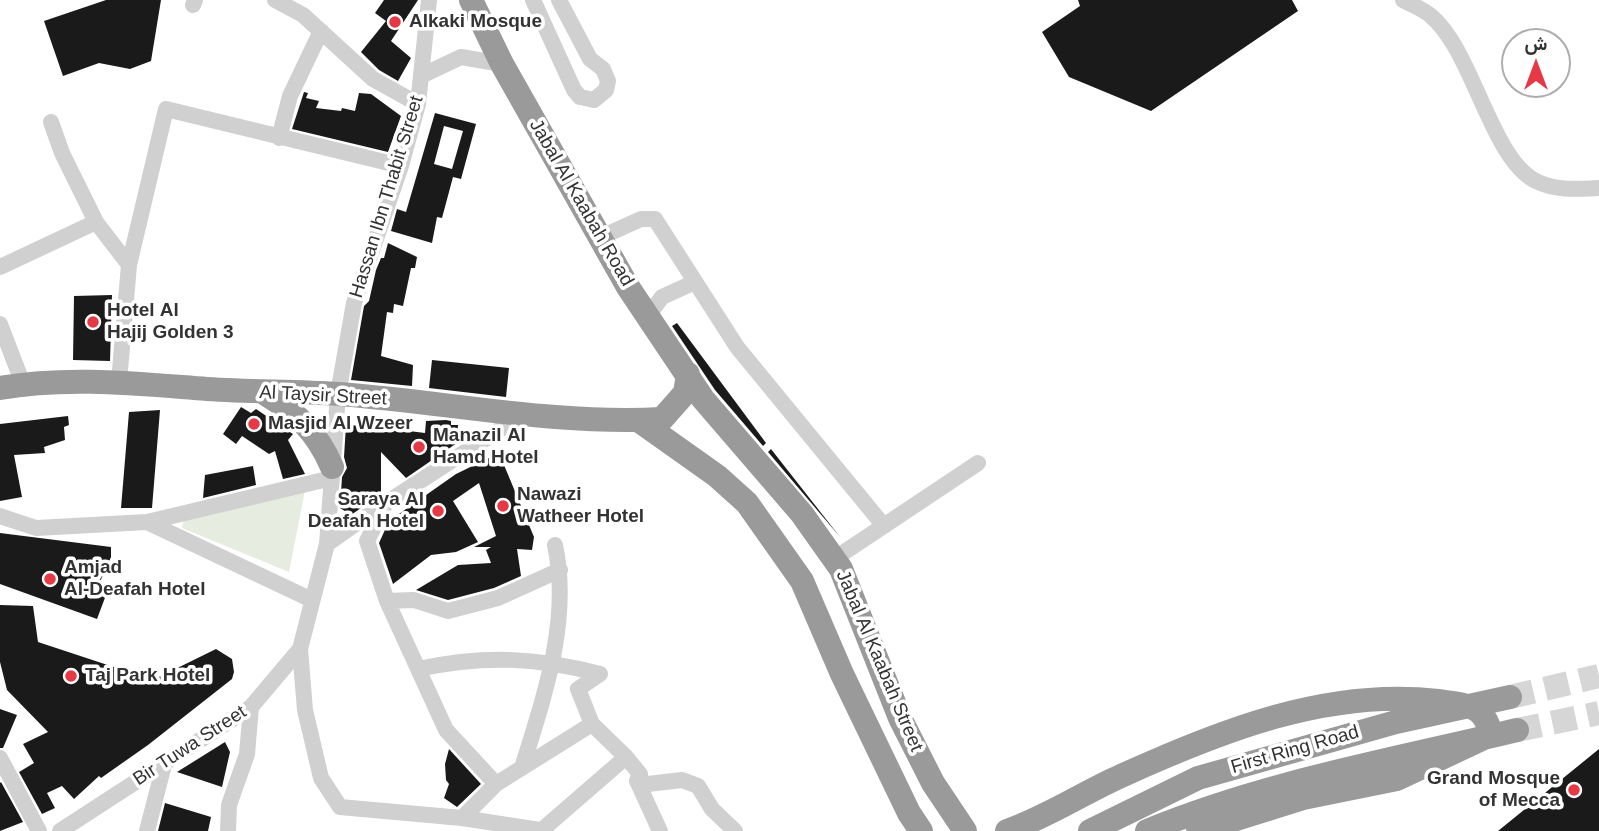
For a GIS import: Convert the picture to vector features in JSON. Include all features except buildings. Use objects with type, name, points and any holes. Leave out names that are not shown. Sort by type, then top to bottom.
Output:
[{"type":"highway","name":"Jabal Al Kaabah Road","points":[[473,1],[502,64],[599,238],[703,399]]},
{"type":"highway","points":[[638,420],[662,419],[685,393],[688,374]]},
{"type":"highway","name":"Al Taysir Street","points":[[11,386],[119,382],[263,393],[338,394],[524,414],[638,420]]},
{"type":"highway","points":[[263,393],[309,425],[332,473]]},
{"type":"highway","name":"Jabal Al Kaabah Street","points":[[703,399],[802,514],[841,569],[900,719],[933,783],[968,829]]},
{"type":"highway","name":"Jabal Al Kaabah Street","points":[[638,420],[679,447],[747,503],[802,581],[842,674],[913,825]]},
{"type":"highway","name":"First Ring Road","points":[[1090,831],[1198,778],[1302,747],[1510,697]]},
{"type":"highway","points":[[1007,831],[1121,776],[1241,726],[1345,700],[1415,699],[1472,705],[1486,717],[1489,728],[1482,739]]},
{"type":"highway","name":"First Ring Road","points":[[1147,831],[1193,823],[1359,764],[1517,730]]},
{"type":"street","points":[[275,0],[303,15],[373,79],[418,104]]},
{"type":"street","name":"Hassan Ibn Thabit Street","points":[[338,394],[354,303],[401,166],[418,104],[429,0]]},
{"type":"street","points":[[533,0],[574,90],[580,97],[594,100],[606,90],[608,81],[603,69],[590,59],[559,0]]},
{"type":"street","points":[[1403,0],[1431,16],[1454,45],[1508,154],[1534,181],[1564,189],[1599,188]]},
{"type":"street","points":[[279,138],[290,96],[321,31]]},
{"type":"street","points":[[423,75],[461,57],[502,64]]},
{"type":"street","points":[[119,382],[129,265],[166,109],[401,166]]},
{"type":"street","points":[[51,122],[62,153],[96,222],[129,265]]},
{"type":"street","points":[[599,238],[641,219],[655,219],[737,347],[884,526]]},
{"type":"street","points":[[0,267],[96,222]]},
{"type":"street","points":[[648,316],[663,297],[695,282]]},
{"type":"street","points":[[0,324],[11,386]]},
{"type":"street","name":"Bir Tuwa Street","points":[[60,831],[251,707],[300,649],[327,544],[338,394]]},
{"type":"street","points":[[327,544],[524,414]]},
{"type":"street","points":[[834,559],[978,463]]},
{"type":"street","points":[[0,516],[36,528],[147,522],[332,473]]},
{"type":"street","points":[[386,503],[367,541],[387,601],[446,730],[496,784]]},
{"type":"street","points":[[147,522],[313,600]]},
{"type":"street","points":[[522,768],[554,662],[560,570],[555,545]]},
{"type":"street","points":[[387,601],[414,600],[448,611],[498,598],[560,570]]},
{"type":"street","points":[[300,649],[305,710],[320,778],[340,807],[462,818],[545,830],[625,757]]},
{"type":"street","points":[[418,669],[450,662],[497,658],[554,662],[600,674],[578,689],[592,724],[640,774],[639,785],[660,831]]},
{"type":"street","points":[[229,831],[229,805],[247,754],[251,707]]},
{"type":"street","points":[[462,818],[496,784],[592,724]]},
{"type":"street","points":[[0,758],[39,831]]},
{"type":"street","points":[[147,831],[165,761]]},
{"type":"street","points":[[639,785],[682,780],[698,786],[712,810],[735,831]]},
{"type":"shaded area","points":[[305,490],[289,572],[182,528],[184,518]]},
{"type":"tunnel","points":[[1510,697],[1599,676]]},
{"type":"tunnel","points":[[1517,730],[1599,713]]},
{"type":"place","name":"Alkaki Mosque","points":[[395,22]]},
{"type":"place","name":"Hotel Al Hajij Golden 3","points":[[93,322]]},
{"type":"place","name":"Masjid Al Wzeer","points":[[254,424]]},
{"type":"place","name":"Manazil Al Hamd Hotel","points":[[419,447]]},
{"type":"place","name":"Nawazi Watheer Hotel","points":[[503,506]]},
{"type":"place","name":"Saraya Al Deafah Hotel","points":[[438,511]]},
{"type":"place","name":"Amjad Al-Deafah Hotel","points":[[50,579]]},
{"type":"place","name":"Taj Park Hotel","points":[[71,676]]},
{"type":"place","name":"Grand Mosque of Mecca","points":[[1574,790]]}]
